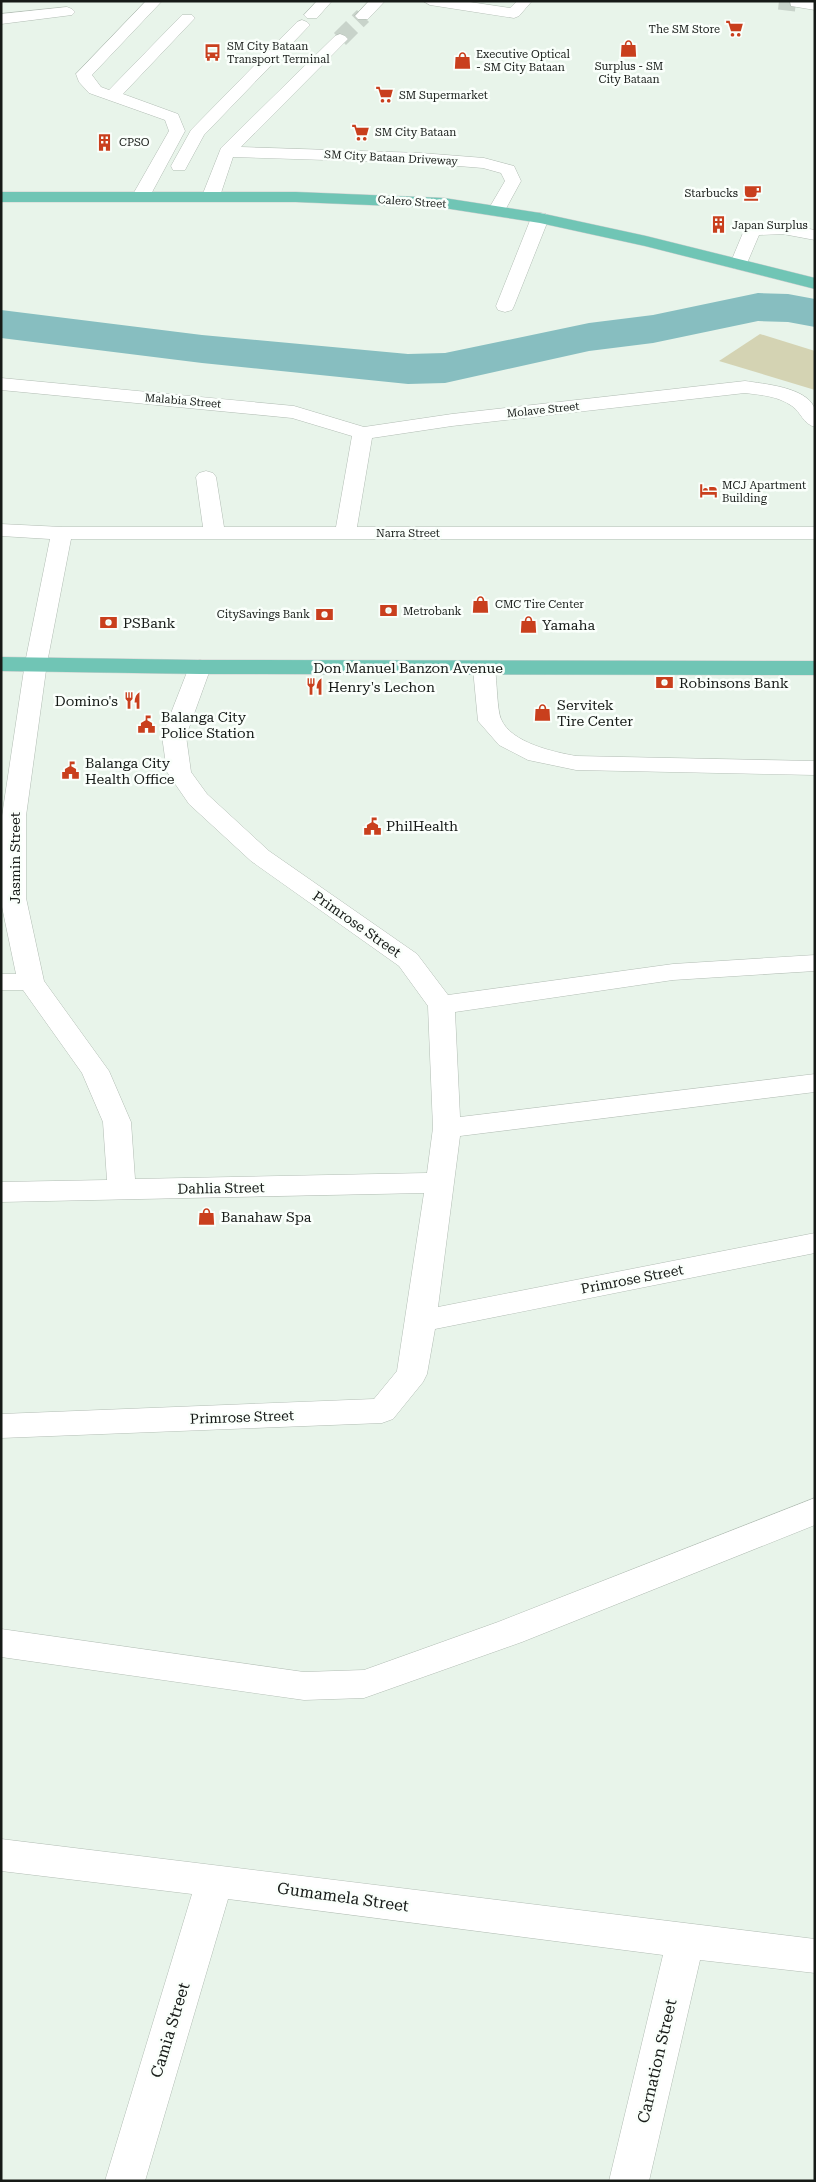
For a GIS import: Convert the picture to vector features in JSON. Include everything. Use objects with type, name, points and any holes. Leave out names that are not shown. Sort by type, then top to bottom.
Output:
[{"type":"main road","name":"Calero Street","points":[[1,197],[211,196],[377,199],[444,203],[540,218],[646,241],[815,284]]},
{"type":"main road","name":"Don Manuel Banzon Avenue","points":[[1,664],[200,667],[815,668]]},
{"type":"street","points":[[141,196],[177,132],[172,117],[95,90],[87,82],[84,74],[155,1]]},
{"type":"street","points":[[162,196],[197,133],[325,1]]},
{"type":"street","points":[[363,16],[378,1]]},
{"type":"street","points":[[430,1],[514,13],[526,1]]},
{"type":"street","points":[[796,3],[815,6]]},
{"type":"street","points":[[1,19],[67,12]]},
{"type":"street","points":[[111,97],[187,18]]},
{"type":"street","points":[[211,196],[227,152],[340,39]]},
{"type":"street","name":"SM City Bataan Driveway","points":[[227,152],[421,158],[484,162],[508,170],[513,181],[497,210]]},
{"type":"street","points":[[505,306],[540,218]]},
{"type":"street","points":[[739,264],[752,232],[756,230],[780,227],[815,235]]},
{"type":"street","name":"Malabia Street","points":[[1,384],[294,412],[363,433]]},
{"type":"street","name":"Molave Street","points":[[363,433],[452,420],[745,388],[781,393],[800,402],[815,421]]},
{"type":"street","points":[[344,533],[363,433]]},
{"type":"street","points":[[206,477],[214,533]]},
{"type":"street","name":"Narra Street","points":[[1,530],[62,533],[815,533]]},
{"type":"street","name":"Jasmin Street","points":[[62,533],[8,816],[13,898],[31,982],[94,1071],[117,1122],[122,1190]]},
{"type":"street","name":"Primrose Street","points":[[1,1426],[382,1411],[412,1374],[447,1128],[441,1005],[408,960],[260,856],[198,799],[179,772],[174,736],[200,667]]},
{"type":"street","points":[[484,668],[490,721],[507,740],[536,755],[576,764],[815,768]]},
{"type":"street","points":[[441,1005],[673,972],[815,963]]},
{"type":"street","points":[[1,982],[31,982]]},
{"type":"street","points":[[447,1128],[815,1083]]},
{"type":"street","name":"Dahlia Street","points":[[1,1192],[440,1183]]},
{"type":"street","name":"Primrose Street","points":[[420,1321],[815,1243]]},
{"type":"street","points":[[1,1643],[304,1686],[364,1684],[510,1632],[815,1511]]},
{"type":"street","name":"Gumamela Street","points":[[1,1855],[215,1880],[685,1942],[815,1956]]},
{"type":"street","name":"Camia Street","points":[[125,2181],[215,1880]]},
{"type":"street","name":"Carnation Street","points":[[630,2181],[685,1942]]},
{"type":"green space","points":[[760,334],[815,351],[815,390],[719,361]]},
{"type":"waterway","points":[[1,324],[202,349],[408,369],[445,368],[589,337],[653,329],[758,307],[788,308],[815,313]]},
{"type":"tunnel","points":[[779,1],[796,3]]},
{"type":"tunnel","points":[[340,39],[363,16]]},
{"type":"place","name":"The SM Store","points":[[734,29]]},
{"type":"place","name":"Surplus - SM City Bataan","points":[[629,48]]},
{"type":"place","name":"SM City Bataan Transport Terminal","points":[[213,52]]},
{"type":"place","name":"Executive Optical - SM City Bataan","points":[[462,60]]},
{"type":"place","name":"SM Supermarket","points":[[385,95]]},
{"type":"place","name":"SM City Bataan","points":[[361,132]]},
{"type":"place","name":"CPSO","points":[[105,142]]},
{"type":"place","name":"Starbucks","points":[[752,193]]},
{"type":"place","name":"Japan Surplus","points":[[718,225]]},
{"type":"place","name":"MCJ Apartment Building","points":[[708,491]]},
{"type":"place","name":"CMC Tire Center","points":[[481,604]]},
{"type":"place","name":"Metrobank","points":[[389,611]]},
{"type":"place","name":"CitySavings Bank","points":[[324,614]]},
{"type":"place","name":"PSBank","points":[[109,623]]},
{"type":"place","name":"Yamaha","points":[[528,625]]},
{"type":"place","name":"Robinsons Bank","points":[[665,683]]},
{"type":"place","name":"Henry's Lechon","points":[[314,687]]},
{"type":"place","name":"Domino's","points":[[132,701]]},
{"type":"place","name":"Servitek Tire Center","points":[[543,713]]},
{"type":"place","name":"Balanga City Police Station","points":[[147,725]]},
{"type":"place","name":"Balanga City Health Office","points":[[71,771]]},
{"type":"place","name":"PhilHealth","points":[[372,826]]},
{"type":"place","name":"Banahaw Spa","points":[[207,1217]]}]
